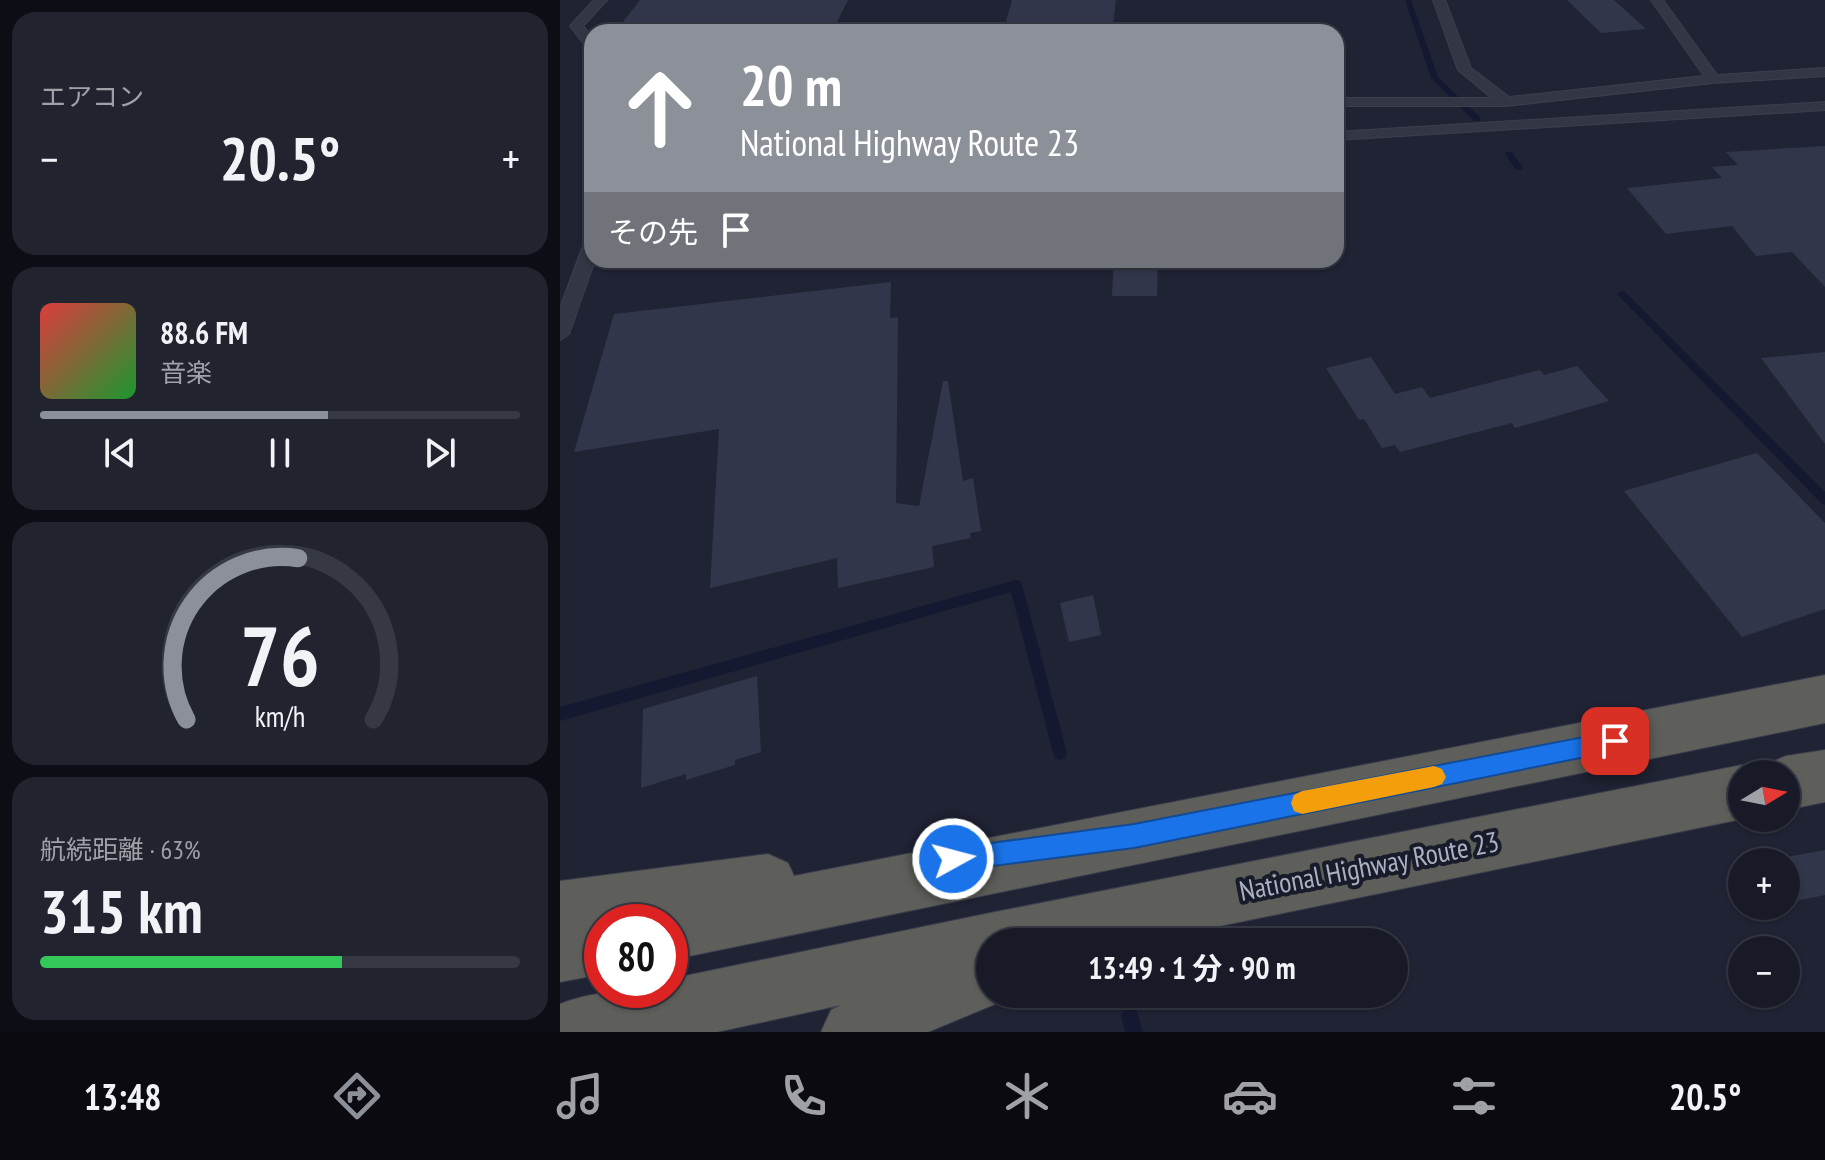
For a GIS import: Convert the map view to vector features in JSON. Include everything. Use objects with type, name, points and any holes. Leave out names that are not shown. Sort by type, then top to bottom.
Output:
[{"type":"highway","points":[[688,926],[1825,699]]},
{"type":"highway","points":[[1800,780],[1825,776]]},
{"type":"highway","name":"National Highway Route 23","points":[[1063,928],[1728,795]]},
{"type":"highway","points":[[560,910],[1134,836]]},
{"type":"highway","points":[[1104,928],[1147,910]]},
{"type":"highway","points":[[560,952],[584,947]]},
{"type":"highway","name":"National Highway Route 23","points":[[570,1032],[976,947]]},
{"type":"highway","points":[[853,1032],[976,981]]},
{"type":"lane","points":[[584,36],[576,26],[601,0]]},
{"type":"lane","points":[[1439,0],[1465,70],[1506,102]]},
{"type":"lane","points":[[1657,0],[1713,79]]},
{"type":"lane","points":[[1344,102],[1506,102],[1713,79],[1825,72]]},
{"type":"lane","points":[[1344,136],[1825,106]]},
{"type":"lane","points":[[560,334],[584,266]]},
{"type":"building","points":[[640,0],[848,0],[836,24],[621,24]]},
{"type":"building","points":[[1012,0],[1116,0],[1113,24],[1005,24]]},
{"type":"building","points":[[1567,0],[1614,0],[1646,29],[1601,33]]},
{"type":"building","points":[[1825,146],[1825,287],[1792,252],[1756,256],[1732,226],[1666,234],[1627,188],[1722,178],[1712,167],[1738,165],[1726,152]]},
{"type":"building","points":[[1114,268],[1158,268],[1157,296],[1112,296]]},
{"type":"building","points":[[891,282],[890,318],[898,317],[896,503],[919,506],[943,381],[948,381],[963,481],[973,478],[981,531],[970,533],[971,538],[932,546],[934,567],[838,588],[837,558],[710,588],[719,429],[574,452],[614,314]]},
{"type":"building","points":[[1825,352],[1825,444],[1761,358]]},
{"type":"building","points":[[1371,357],[1395,394],[1422,387],[1430,398],[1540,370],[1544,375],[1577,366],[1609,401],[1515,428],[1512,423],[1400,452],[1395,445],[1382,448],[1364,419],[1359,420],[1326,368]]},
{"type":"building","points":[[1757,453],[1825,523],[1825,609],[1742,637],[1624,491]]},
{"type":"building","points":[[1093,595],[1101,635],[1069,642],[1060,603]]},
{"type":"building","points":[[757,676],[761,752],[735,760],[735,765],[686,780],[686,774],[641,788],[643,709]]},
{"type":"building","points":[[1825,850],[1825,895],[1800,900],[1800,854]]},
{"type":"waterway","points":[[1408,0],[1435,78],[1477,119]]},
{"type":"waterway","points":[[1509,154],[1519,168]]},
{"type":"waterway","points":[[1622,294],[1825,500]]},
{"type":"waterway","points":[[560,714],[1016,585],[1060,753]]},
{"type":"waterway","points":[[1130,1015],[1134,1032]]},
{"type":"slow traffic","points":[[1302,803],[1434,777]]},
{"type":"route","points":[[953,859],[1134,836],[1615,741]]}]
